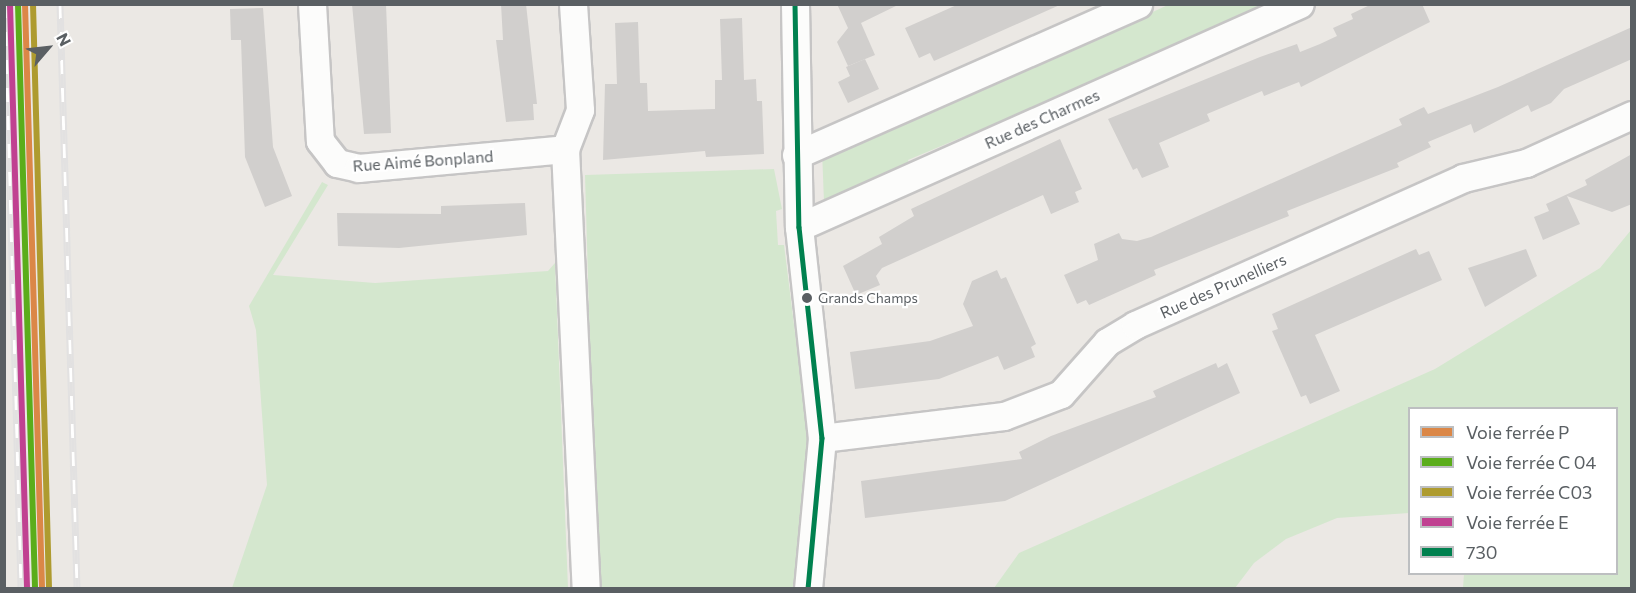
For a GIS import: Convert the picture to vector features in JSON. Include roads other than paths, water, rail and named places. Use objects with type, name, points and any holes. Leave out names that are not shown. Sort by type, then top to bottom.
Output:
[{"type":"street","name":"Rue Aimé Bonpland","points":[[312,4],[320,141],[337,163],[358,168],[565,149]]},
{"type":"street","points":[[573,4],[580,110],[565,149],[586,588]]},
{"type":"street","points":[[795,4],[799,227],[822,438],[808,588]]},
{"type":"street","points":[[796,155],[1138,4]]},
{"type":"street","name":"Rue des Charmes","points":[[799,227],[1289,7]]},
{"type":"street","name":"Rue des Prunelliers","points":[[822,438],[1004,416],[1061,394],[1107,342],[1135,325],[1463,178],[1526,162],[1632,115]]},
{"type":"railway","points":[[5,4],[21,588]]},
{"type":"railway","points":[[60,4],[77,588]]},
{"type":"rail line","name":"E","points":[[10,4],[27,588]]},
{"type":"rail line","name":"P","points":[[25,4],[42,588]]},
{"type":"rail line","name":"C03","points":[[33,4],[49,588]]},
{"type":"place","name":"Grands Champs","points":[[807,298]]}]
